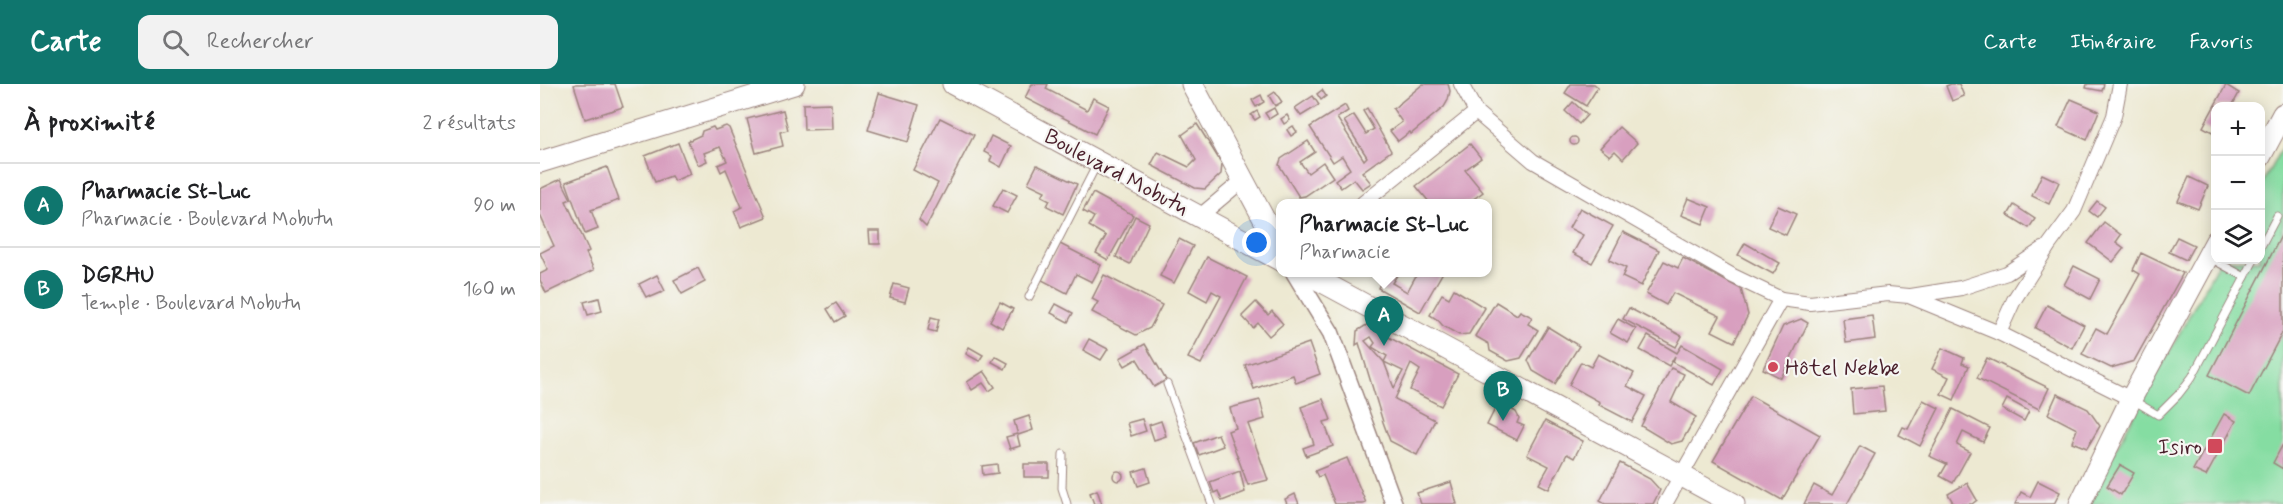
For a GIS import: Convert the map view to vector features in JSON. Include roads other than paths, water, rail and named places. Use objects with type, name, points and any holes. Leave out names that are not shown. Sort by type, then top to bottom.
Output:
[{"type":"main road","points":[[540,162],[794,84]]},
{"type":"main road","name":"Boulevard Mobutu","points":[[953,84],[1276,257]]},
{"type":"main road","points":[[1192,84],[1276,240]]},
{"type":"main road","points":[[2261,156],[2283,114]]},
{"type":"main road","points":[[2080,504],[2131,399],[2211,249]]},
{"type":"main road","points":[[1312,277],[1734,504]]},
{"type":"street","points":[[1461,84],[1476,112],[1533,161],[1733,276],[1781,299],[1810,303],[1887,294],[1909,296],[1961,288],[2007,273],[2049,245]]},
{"type":"street","points":[[1999,333],[2014,300],[2049,245],[2074,212],[2114,116],[2120,84]]},
{"type":"street","points":[[1369,199],[1476,112]]},
{"type":"street","points":[[1200,216],[1243,180]]},
{"type":"street","points":[[1297,277],[1332,333],[1394,504]]},
{"type":"street","points":[[1909,296],[1999,333],[2131,399]]},
{"type":"street","points":[[1665,504],[1781,299]]},
{"type":"lane","points":[[1029,297],[1098,161]]},
{"type":"lane","points":[[2265,239],[2277,216]]},
{"type":"lane","points":[[2229,264],[2245,277]]},
{"type":"lane","points":[[2131,399],[2158,415],[2178,395],[2192,377],[2252,264]]},
{"type":"lane","points":[[1167,384],[1212,504]]},
{"type":"lane","points":[[1063,454],[1062,488],[1067,504]]},
{"type":"place","name":"Pharmacie St-Luc","points":[[1384,346]]},
{"type":"place","name":"Hôtel Nekbe","points":[[1773,367]]},
{"type":"place","name":"DGRHU","points":[[1503,421]]},
{"type":"place","name":"Isiro","points":[[2215,446]]}]
